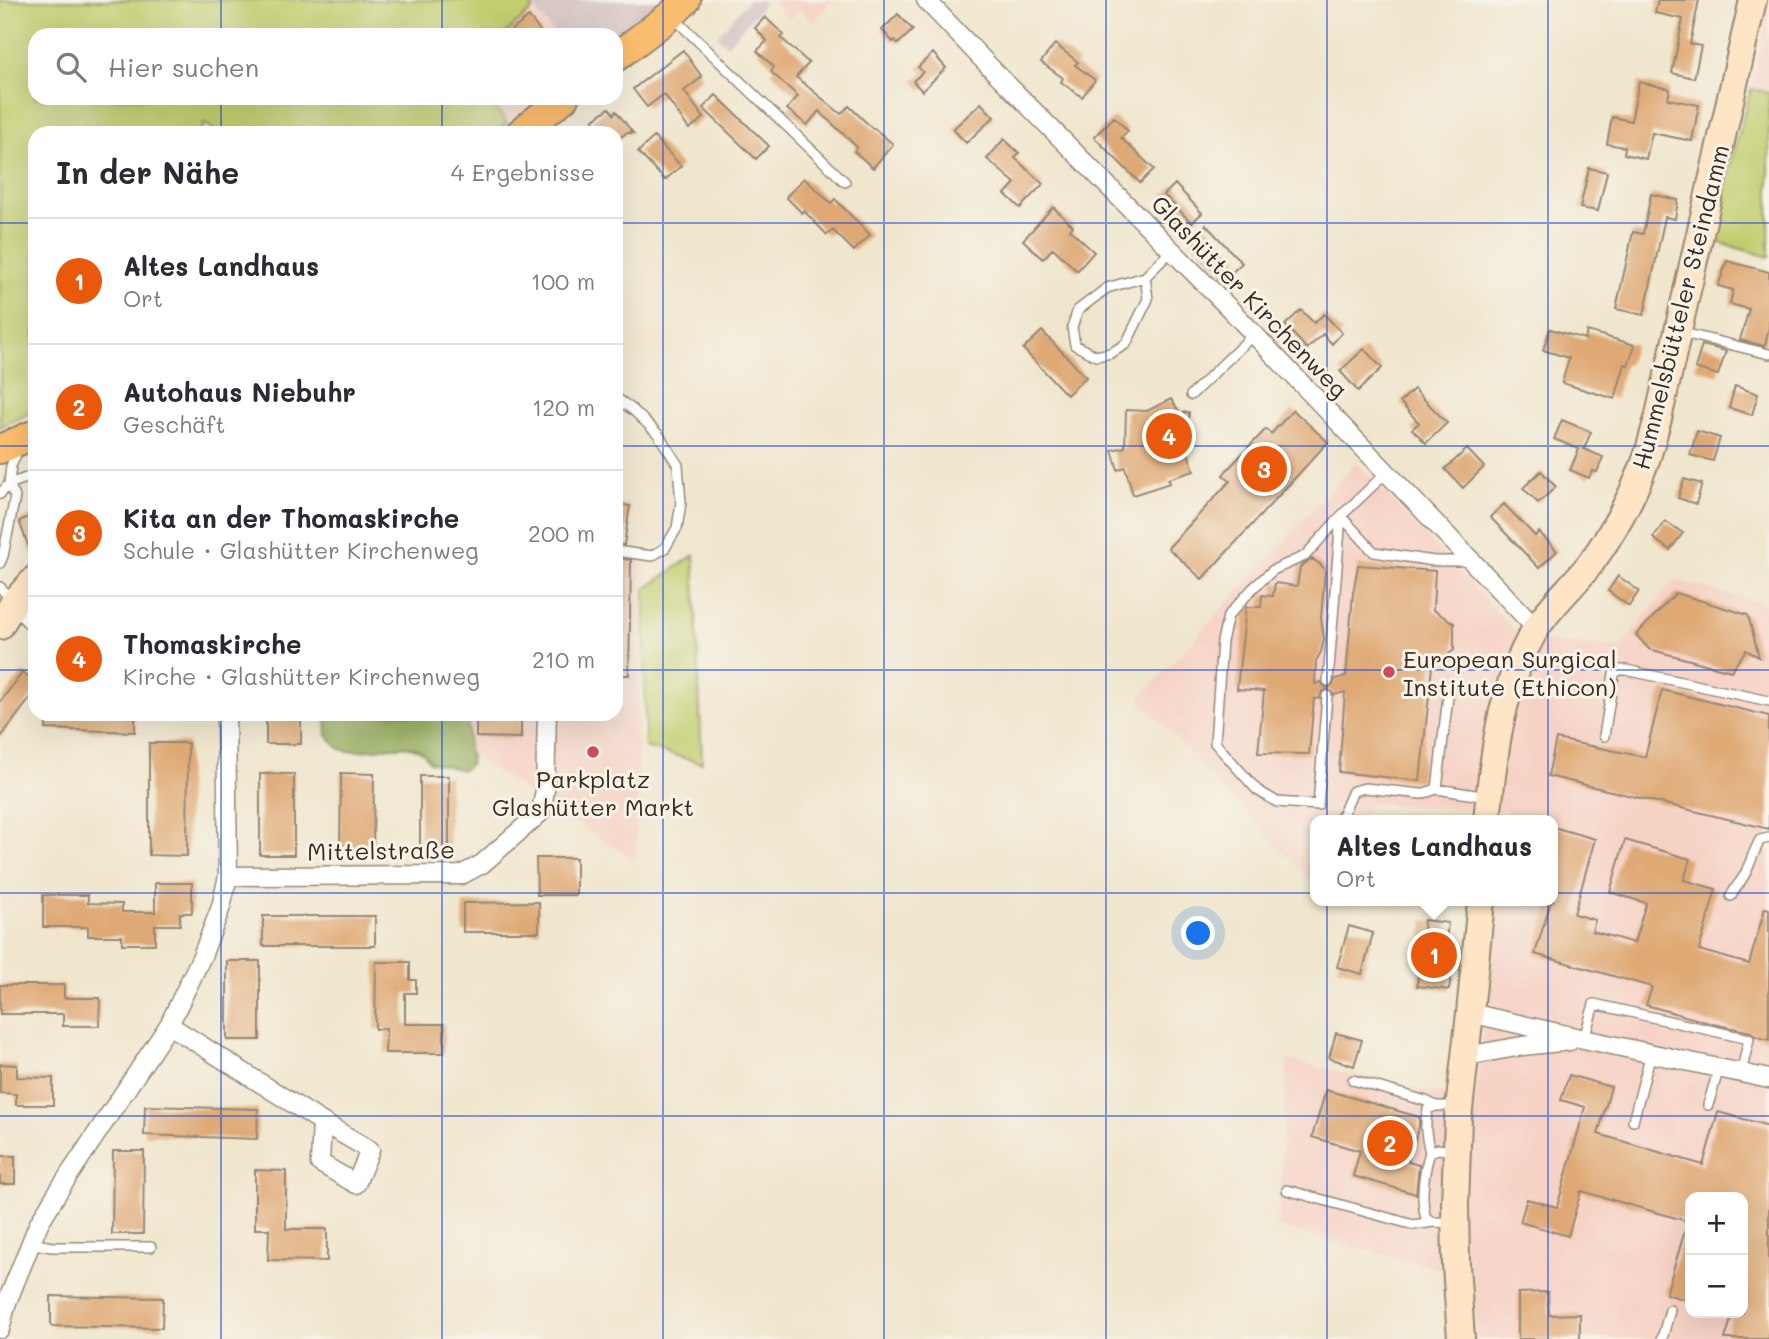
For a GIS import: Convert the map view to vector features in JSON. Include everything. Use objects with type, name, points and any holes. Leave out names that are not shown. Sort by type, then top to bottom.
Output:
[{"type":"main road","points":[[623,51],[678,7]]},
{"type":"main road","points":[[529,126],[556,105]]},
{"type":"main road","points":[[0,449],[28,437]]},
{"type":"street","name":"Glashütter Kirchenweg","points":[[926,0],[1254,334],[1536,628]]},
{"type":"street","name":"Hummelsbütteler Steindamm","points":[[1489,808],[1494,754],[1512,676],[1536,628],[1591,563],[1626,506],[1645,465],[1658,419],[1753,0]]},
{"type":"street","points":[[0,626],[5,599],[28,584]]},
{"type":"street","points":[[5,599],[28,618]]},
{"type":"street","points":[[0,1329],[7,1302],[39,1223],[169,1025],[202,956],[221,907],[228,876],[226,721]]},
{"type":"street","name":"Mittelstraße","points":[[228,876],[461,875],[482,864],[541,812],[545,790],[547,721]]},
{"type":"street","points":[[1461,1339],[1456,1265],[1444,1223],[1443,1152],[1448,1106],[1466,1056],[1481,906]]},
{"type":"street","points":[[1471,1013],[1769,1079]]},
{"type":"street","points":[[169,1025],[322,1122]]},
{"type":"street","points":[[1466,1056],[1584,1039]]},
{"type":"lane","points":[[678,7],[845,181]]},
{"type":"lane","points":[[1145,278],[1148,299],[1126,344],[1111,353],[1096,356],[1075,345],[1072,327],[1078,310],[1107,288],[1145,278],[1172,250]]},
{"type":"lane","points":[[1678,332],[1769,354]]},
{"type":"lane","points":[[1191,395],[1254,334]]},
{"type":"lane","points":[[623,403],[659,435],[678,465],[681,503],[677,528],[665,548],[652,556],[623,552]]},
{"type":"lane","points":[[0,563],[15,497],[9,484],[11,466],[16,453],[28,438]]},
{"type":"lane","points":[[1327,696],[1318,805],[1277,802],[1257,790],[1215,743],[1222,641],[1228,616],[1273,569],[1305,555],[1341,516],[1388,472]]},
{"type":"lane","points":[[0,494],[9,484],[28,477]]},
{"type":"lane","points":[[1341,516],[1374,552],[1434,561],[1472,561]]},
{"type":"lane","points":[[1328,681],[1341,516]]},
{"type":"lane","points":[[1604,736],[1615,674],[1619,670],[1769,701]]},
{"type":"lane","points":[[1437,789],[1449,688]]},
{"type":"lane","points":[[1342,815],[1353,791],[1365,788],[1421,794],[1437,789],[1489,808]]},
{"type":"lane","points":[[1731,896],[1735,886],[1745,875],[1760,840],[1769,838]]},
{"type":"lane","points":[[1584,1039],[1594,1004],[1749,1039],[1741,1073]]},
{"type":"lane","points":[[1633,1121],[1651,1053]]},
{"type":"lane","points":[[1708,1105],[1719,1068]]},
{"type":"lane","points":[[1353,1080],[1448,1106]]},
{"type":"lane","points":[[1287,1190],[1414,1225],[1444,1223]]},
{"type":"lane","points":[[30,1243],[52,1247],[150,1247]]},
{"type":"lane","points":[[1662,1339],[1670,1310]]},
{"type":"shaded area","points":[[527,0],[667,0],[623,35],[623,28],[550,28]]},
{"type":"shaded area","points":[[749,0],[762,0],[765,3],[727,45],[717,36]]},
{"type":"shaded area","points":[[771,0],[832,0],[813,23],[799,9],[790,20]]},
{"type":"shaded area","points":[[1769,5],[1769,93],[1751,89]]},
{"type":"shaded area","points":[[533,9],[550,28],[511,28]]},
{"type":"shaded area","points":[[493,105],[531,105],[507,123]]},
{"type":"shaded area","points":[[1356,462],[1518,634],[1551,642],[1620,648],[1674,580],[1769,605],[1769,1339],[1477,1339],[1472,1278],[1278,1227],[1287,1060],[1475,1102],[1497,906],[1558,906],[1558,815],[1507,815],[1507,810],[1371,804],[1363,815],[1310,815],[1310,881],[1139,699]]},
{"type":"shaded area","points":[[623,556],[641,558],[636,860],[529,795],[468,751],[468,721],[623,721]]},
{"type":"green space","points":[[0,0],[527,0],[533,9],[511,28],[28,28],[28,105],[493,105],[507,123],[503,126],[208,126],[204,123],[203,126],[28,126],[28,414],[0,427]]},
{"type":"green space","points":[[1751,89],[1769,93],[1769,257],[1710,240]]},
{"type":"green space","points":[[694,555],[702,763],[645,747],[645,589]]},
{"type":"green space","points":[[326,721],[468,721],[470,764],[462,770],[430,762],[415,748],[348,751],[339,748],[327,735]]},
{"type":"building","points":[[1658,0],[1699,0],[1690,44],[1701,46],[1694,78],[1672,73],[1683,19],[1655,13]]},
{"type":"building","points":[[898,14],[913,30],[898,44],[882,30]]},
{"type":"building","points":[[529,17],[538,28],[514,28]]},
{"type":"building","points":[[765,17],[784,35],[781,38],[809,63],[796,77],[841,114],[849,106],[893,144],[873,168],[854,151],[857,147],[819,111],[807,125],[787,109],[798,96],[771,72],[774,67],[757,51],[767,41],[755,28]]},
{"type":"building","points":[[1055,44],[1078,62],[1075,65],[1095,80],[1082,97],[1061,82],[1063,78],[1041,62]]},
{"type":"building","points":[[683,50],[702,77],[684,91],[704,118],[689,129],[664,94],[647,107],[633,89]]},
{"type":"building","points":[[933,53],[946,68],[922,91],[913,81],[923,72],[918,67]]},
{"type":"building","points":[[1639,82],[1670,89],[1668,99],[1699,105],[1692,141],[1652,133],[1646,159],[1624,154],[1625,147],[1607,144],[1612,117],[1631,121]]},
{"type":"building","points":[[716,95],[769,146],[756,159],[703,108]]},
{"type":"building","points":[[981,103],[994,117],[966,143],[953,129]]},
{"type":"building","points":[[609,108],[614,114],[616,111],[633,133],[623,135],[623,126],[598,126],[593,120]]},
{"type":"building","points":[[1114,117],[1128,131],[1121,138],[1154,169],[1140,183],[1094,137]]},
{"type":"building","points":[[654,137],[681,166],[665,180],[638,152]]},
{"type":"building","points":[[1004,139],[1019,153],[1015,158],[1043,184],[1020,208],[1005,194],[1015,183],[987,159]]},
{"type":"building","points":[[1589,168],[1607,172],[1598,211],[1580,208]]},
{"type":"building","points":[[804,178],[831,203],[835,199],[870,235],[854,251],[833,230],[827,235],[786,197]]},
{"type":"building","points":[[1175,184],[1202,213],[1192,223],[1164,195]]},
{"type":"building","points":[[1651,194],[1678,200],[1675,219],[1665,217],[1644,315],[1616,309],[1633,232],[1643,234]]},
{"type":"building","points":[[1053,207],[1073,226],[1070,230],[1094,252],[1077,271],[1053,248],[1043,259],[1023,240]]},
{"type":"building","points":[[1206,225],[1242,263],[1227,277],[1191,239]]},
{"type":"building","points":[[1727,261],[1769,272],[1769,327],[1765,346],[1740,340],[1749,309],[1730,304],[1733,290],[1718,286]]},
{"type":"building","points":[[1301,310],[1314,323],[1324,314],[1342,333],[1332,344],[1323,334],[1307,349],[1285,325]]},
{"type":"building","points":[[1550,329],[1585,339],[1587,331],[1635,345],[1628,365],[1625,364],[1615,399],[1562,383],[1569,358],[1543,350]]},
{"type":"building","points":[[1042,331],[1086,377],[1067,395],[1023,349]]},
{"type":"building","points":[[1702,345],[1726,351],[1718,375],[1695,368]]},
{"type":"building","points":[[1364,349],[1382,368],[1358,391],[1340,371]]},
{"type":"building","points":[[1735,386],[1758,394],[1752,415],[1729,408]]},
{"type":"building","points":[[1414,389],[1447,423],[1426,443],[1412,429],[1419,423],[1400,402]]},
{"type":"building","points":[[1171,399],[1180,413],[1189,412],[1188,442],[1183,438],[1194,471],[1168,479],[1170,483],[1133,495],[1125,467],[1118,470],[1112,450],[1125,447],[1126,410],[1147,411]]},
{"type":"building","points":[[1293,410],[1328,442],[1202,579],[1168,548],[1230,481],[1223,475],[1227,470],[1266,429],[1271,434]]},
{"type":"building","points":[[1562,420],[1591,432],[1584,449],[1603,457],[1597,472],[1592,471],[1589,478],[1570,470],[1579,449],[1554,439]]},
{"type":"building","points":[[1697,431],[1720,438],[1713,461],[1690,455]]},
{"type":"building","points":[[1467,449],[1484,467],[1463,488],[1445,469]]},
{"type":"building","points":[[1541,471],[1556,487],[1538,503],[1523,488]]},
{"type":"building","points":[[1684,479],[1702,484],[1696,504],[1678,498]]},
{"type":"building","points":[[1504,504],[1535,536],[1539,532],[1557,551],[1539,568],[1490,517]]},
{"type":"building","points":[[623,505],[630,506],[623,545]]},
{"type":"building","points":[[28,517],[28,545],[19,521]]},
{"type":"building","points":[[1665,521],[1683,533],[1670,550],[1653,538]]},
{"type":"building","points":[[623,559],[631,560],[629,675],[623,675]]},
{"type":"building","name":"European Surgical Institute (Ethicon)","points":[[1312,559],[1325,570],[1321,618],[1324,639],[1316,661],[1315,684],[1321,682],[1327,688],[1333,685],[1335,679],[1346,676],[1358,565],[1435,571],[1433,610],[1454,623],[1454,650],[1432,667],[1420,781],[1339,772],[1345,692],[1334,695],[1328,689],[1322,692],[1320,698],[1314,699],[1309,754],[1258,753],[1264,691],[1237,689],[1246,607],[1261,607],[1262,595],[1273,596],[1275,583],[1297,586],[1300,567]]},
{"type":"building","points":[[1618,576],[1639,591],[1629,606],[1608,591]]},
{"type":"building","points":[[1676,593],[1748,615],[1759,657],[1746,650],[1731,671],[1649,649],[1636,635]]},
{"type":"building","points":[[23,672],[28,676],[28,701],[0,738],[0,702]]},
{"type":"building","points":[[1662,690],[1769,716],[1769,829],[1548,776],[1556,739],[1645,757]]},
{"type":"building","points":[[47,721],[135,721],[135,732],[46,729]]},
{"type":"building","points":[[266,721],[301,721],[301,744],[266,744]]},
{"type":"building","points":[[476,721],[521,721],[521,738],[476,737]]},
{"type":"building","points":[[149,743],[188,743],[187,856],[149,855]]},
{"type":"building","points":[[341,773],[374,774],[373,853],[340,853]]},
{"type":"building","points":[[260,774],[294,774],[294,855],[260,855]]},
{"type":"building","points":[[420,776],[449,776],[449,853],[420,853]]},
{"type":"building","points":[[1558,828],[1595,839],[1574,914],[1595,920],[1592,931],[1634,943],[1646,903],[1610,892],[1625,840],[1690,859],[1684,880],[1716,889],[1699,950],[1749,964],[1765,908],[1769,909],[1769,1040],[1751,1032],[1646,1005],[1652,987],[1535,954],[1549,906],[1558,906]]},
{"type":"building","points":[[536,858],[576,858],[576,895],[537,895]]},
{"type":"building","points":[[155,883],[192,883],[192,913],[180,913],[180,925],[155,925],[155,944],[122,944],[122,936],[88,936],[88,927],[43,927],[43,895],[88,895],[88,903],[122,904],[122,912],[155,912]]},
{"type":"building","points":[[539,902],[539,932],[463,932],[463,903]]},
{"type":"building","points":[[263,916],[375,916],[375,946],[263,946]]},
{"type":"building","points":[[1424,920],[1448,923],[1444,955],[1454,956],[1449,990],[1417,986]]},
{"type":"building","points":[[1349,926],[1373,933],[1362,974],[1337,967]]},
{"type":"building","points":[[227,961],[260,961],[260,1040],[227,1040]]},
{"type":"building","points":[[376,962],[410,962],[410,980],[416,980],[416,993],[405,993],[405,1024],[444,1024],[444,1053],[385,1053],[386,1029],[375,1029]]},
{"type":"building","points":[[0,985],[64,985],[64,998],[100,998],[99,1026],[63,1026],[63,1014],[0,1014]]},
{"type":"building","points":[[1336,1033],[1362,1040],[1354,1066],[1329,1058]]},
{"type":"building","points":[[0,1064],[17,1065],[17,1077],[53,1078],[53,1105],[16,1105],[16,1094],[0,1093]]},
{"type":"building","points":[[1569,1075],[1611,1087],[1598,1134],[1703,1165],[1718,1112],[1769,1126],[1769,1339],[1725,1339],[1731,1318],[1748,1318],[1748,1192],[1685,1192],[1685,1221],[1581,1191],[1568,1236],[1520,1222],[1527,1199],[1557,1207],[1585,1107],[1561,1100]]},
{"type":"building","points":[[1326,1090],[1419,1117],[1419,1126],[1408,1162],[1419,1165],[1416,1194],[1353,1176],[1360,1151],[1312,1137]]},
{"type":"building","points":[[145,1106],[258,1109],[257,1139],[144,1135]]},
{"type":"building","points":[[113,1151],[144,1151],[143,1234],[112,1234]]},
{"type":"building","points":[[0,1156],[15,1156],[15,1184],[0,1184]]},
{"type":"building","points":[[255,1170],[286,1171],[286,1229],[327,1229],[327,1261],[268,1260],[269,1229],[255,1229]]},
{"type":"building","points":[[1685,1231],[1685,1300],[1666,1294]]},
{"type":"building","points":[[1548,1292],[1549,1315],[1580,1314],[1580,1339],[1518,1339],[1518,1293]]},
{"type":"building","points":[[51,1296],[163,1298],[162,1328],[51,1326]]},
{"type":"place","name":"Thomaskirche","points":[[1169,436]]},
{"type":"place","name":"Kita an der Thomaskirche","points":[[1264,469]]},
{"type":"place","name":"European Surgical Institute (Ethicon)","points":[[1389,672]]},
{"type":"place","name":"Parkplatz Glashütter Markt","points":[[593,752]]},
{"type":"place","name":"Altes Landhaus","points":[[1434,955]]},
{"type":"place","name":"Autohaus Niebuhr","points":[[1390,1143]]}]
